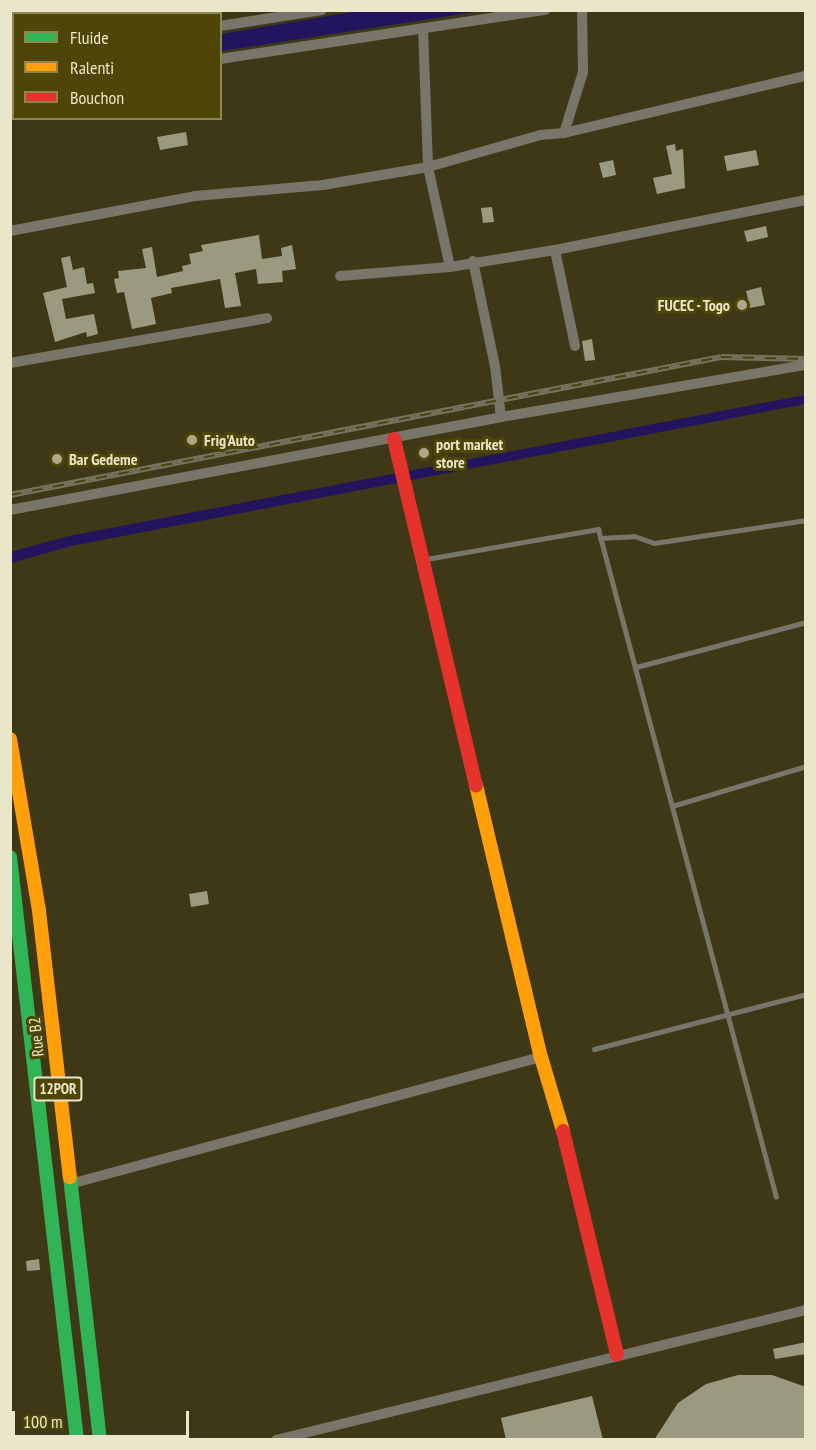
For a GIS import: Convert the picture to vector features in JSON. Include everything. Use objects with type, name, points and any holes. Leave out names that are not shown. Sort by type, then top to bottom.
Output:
[{"type":"main road","points":[[394,439],[541,1057],[578,1184],[617,1355]]},
{"type":"main road","name":"Rue B2","points":[[10,739],[39,911],[100,1440]]},
{"type":"main road","name":"Rue B2","points":[[10,857],[77,1440]]},
{"type":"street","points":[[222,26],[322,10]]},
{"type":"street","points":[[222,58],[545,10]]},
{"type":"street","points":[[564,133],[583,72],[582,10]]},
{"type":"street","points":[[423,29],[428,167],[450,267]]},
{"type":"street","points":[[10,231],[195,196],[313,187],[428,167],[501,144],[564,133],[806,76]]},
{"type":"street","points":[[340,276],[450,267],[473,261],[555,250],[806,200]]},
{"type":"street","points":[[555,250],[575,346]]},
{"type":"street","points":[[473,261],[495,366],[501,417]]},
{"type":"street","points":[[10,363],[267,318]]},
{"type":"street","points":[[10,510],[501,417],[806,365]]},
{"type":"street","points":[[70,1184],[541,1057]]},
{"type":"street","points":[[276,1440],[806,1310]]},
{"type":"lane","points":[[600,538],[634,536],[654,543],[806,520]]},
{"type":"lane","points":[[424,559],[596,528],[636,667],[776,1197]]},
{"type":"lane","points":[[636,667],[806,622]]},
{"type":"lane","points":[[672,806],[806,766]]},
{"type":"lane","points":[[594,1049],[806,994]]},
{"type":"shaded area","points":[[364,10],[482,11],[222,51],[222,34]]},
{"type":"shaded area","points":[[805,395],[805,404],[71,546],[11,563],[10,552],[69,536]]},
{"type":"building","points":[[186,132],[188,145],[160,150],[157,137]]},
{"type":"building","points":[[675,144],[676,151],[683,149],[685,188],[657,194],[653,178],[672,174],[666,146]]},
{"type":"building","points":[[756,150],[759,165],[727,171],[724,156]]},
{"type":"building","points":[[613,160],[616,175],[603,178],[599,163]]},
{"type":"building","points":[[492,207],[494,222],[483,223],[481,208]]},
{"type":"building","points":[[766,226],[768,237],[747,242],[744,231]]},
{"type":"building","points":[[259,235],[262,259],[282,256],[281,248],[292,245],[296,269],[282,271],[283,282],[258,284],[256,269],[235,273],[241,306],[225,308],[220,279],[171,288],[172,293],[151,298],[156,324],[132,329],[124,292],[117,293],[114,279],[119,278],[118,271],[146,268],[142,249],[152,247],[157,277],[183,271],[182,266],[191,264],[189,254],[203,251],[201,245]]},
{"type":"building","points":[[70,256],[73,270],[84,267],[87,284],[93,283],[95,293],[62,299],[66,319],[94,314],[98,334],[87,337],[86,332],[55,342],[43,293],[67,287],[61,258]]},
{"type":"building","points":[[761,287],[765,305],[750,308],[746,291]]},
{"type":"building","points":[[592,339],[595,360],[585,361],[582,341]]},
{"type":"building","points":[[207,891],[209,904],[191,907],[189,894]]},
{"type":"building","points":[[39,1259],[40,1270],[27,1271],[26,1261]]},
{"type":"building","points":[[806,1342],[806,1354],[775,1359],[773,1349]]},
{"type":"building","points":[[738,1375],[772,1375],[806,1387],[806,1440],[654,1440],[678,1403],[706,1384]]},
{"type":"building","points":[[592,1396],[603,1440],[506,1440],[501,1418]]},
{"type":"railway","points":[[10,495],[721,357],[806,359]]},
{"type":"traffic: fast","points":[[10,857],[77,1440]]},
{"type":"traffic: fast","points":[[70,1177],[100,1440]]},
{"type":"traffic: slow","points":[[10,739],[39,911],[70,1177]]},
{"type":"traffic: slow","points":[[476,785],[541,1057],[563,1131]]},
{"type":"traffic: jam","points":[[394,439],[476,785]]},
{"type":"traffic: jam","points":[[563,1131],[617,1355]]},
{"type":"place","name":"FUCEC - Togo","points":[[742,305]]},
{"type":"place","name":"Frig'Auto","points":[[192,440]]},
{"type":"place","name":"port market store","points":[[424,453]]},
{"type":"place","name":"Bar Gedeme","points":[[57,459]]}]
